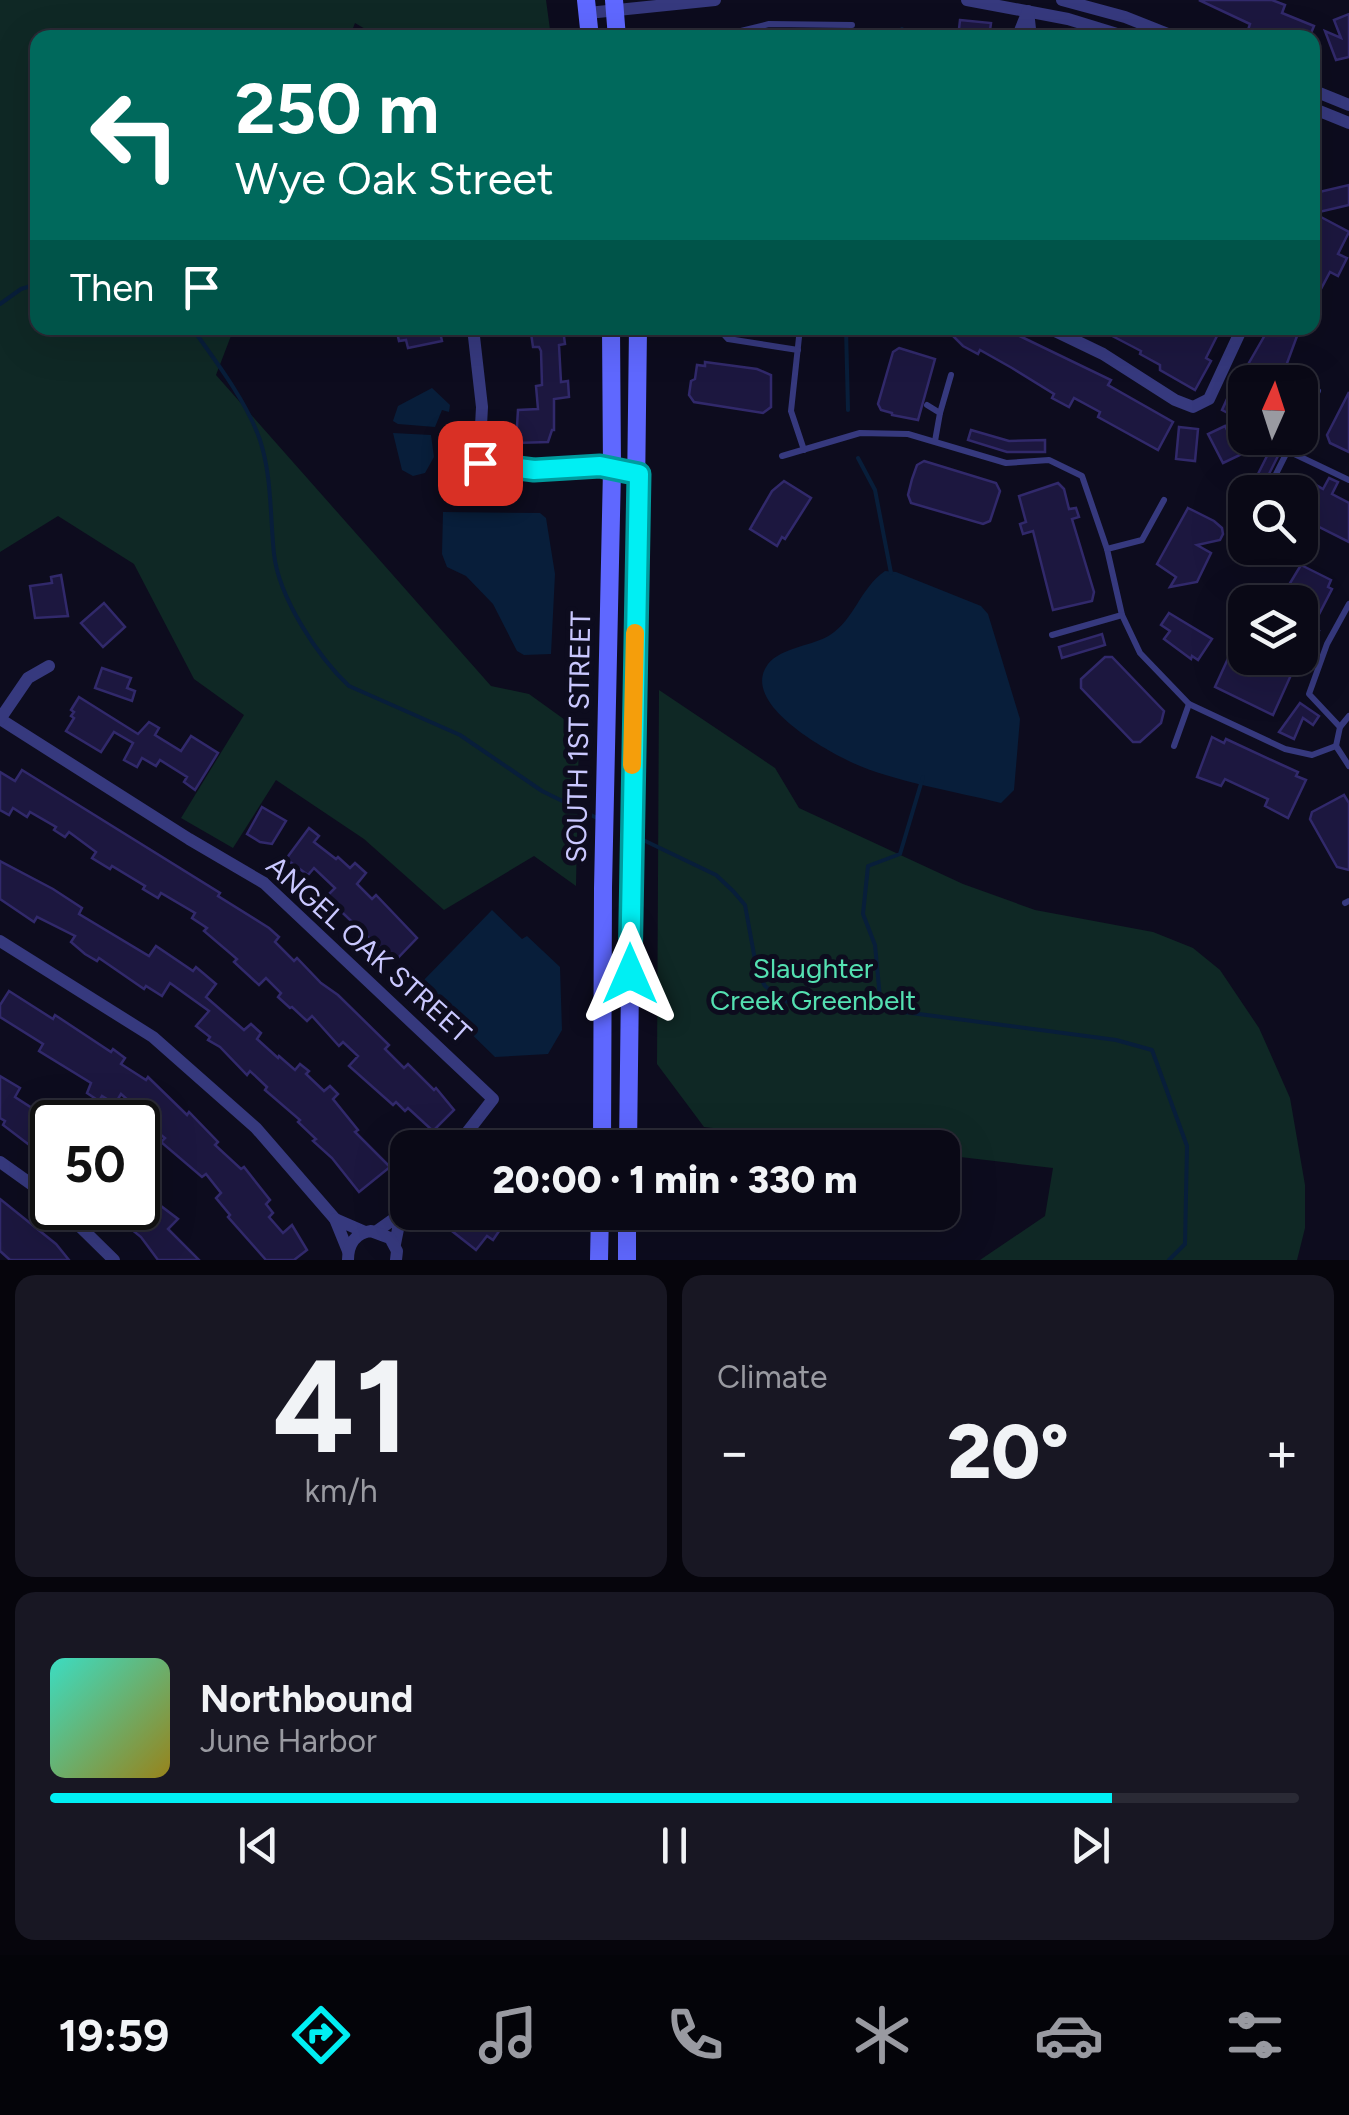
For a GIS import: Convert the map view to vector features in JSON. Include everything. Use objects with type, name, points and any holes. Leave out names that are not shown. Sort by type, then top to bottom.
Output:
[{"type":"main road","name":"SOUTH 1ST STREET","points":[[602,1130],[612,468],[610,335]]},
{"type":"main road","name":"SOUTH 1ST STREET","points":[[628,1130],[638,335]]},
{"type":"main road","points":[[612,468],[639,474]]},
{"type":"main road","points":[[599,1260],[600,1230]]},
{"type":"main road","points":[[626,1260],[627,1230]]},
{"type":"street","points":[[587,6],[715,0]]},
{"type":"street","points":[[967,0],[1029,6],[1105,30]]},
{"type":"street","points":[[1062,0],[1158,30]]},
{"type":"street","points":[[1017,30],[1029,6]]},
{"type":"street","points":[[1320,93],[1349,104]]},
{"type":"street","points":[[1320,111],[1349,123]]},
{"type":"street","points":[[474,335],[482,407],[480,463],[534,470],[612,468]]},
{"type":"street","points":[[1078,335],[1175,400],[1193,406],[1208,399],[1239,335]]},
{"type":"street","points":[[0,719],[28,678],[49,666]]},
{"type":"street","name":"ANGEL OAK STREET","points":[[0,719],[189,840],[264,883],[493,1099],[469,1130]]},
{"type":"street","points":[[0,941],[152,1036],[256,1128],[335,1220],[348,1257]]},
{"type":"street","points":[[0,1162],[30,1183]]},
{"type":"street","points":[[348,1257],[354,1239],[390,1219]]},
{"type":"street","points":[[335,1220],[371,1231],[396,1256]]},
{"type":"street","points":[[83,1230],[114,1260]]},
{"type":"street","points":[[396,1256],[401,1230]]},
{"type":"lane","points":[[756,30],[769,24],[852,25]]},
{"type":"lane","points":[[724,335],[728,339],[798,350]]},
{"type":"lane","points":[[799,335],[792,411],[804,450]]},
{"type":"lane","points":[[935,442],[951,375]]},
{"type":"lane","points":[[926,405],[940,413]]},
{"type":"lane","points":[[782,456],[860,432],[908,434],[1006,463],[1050,460],[1082,476],[1107,549],[1122,615],[1140,653],[1189,704],[1284,749],[1312,755],[1336,746]]},
{"type":"lane","points":[[1296,455],[1349,480]]},
{"type":"lane","points":[[1107,549],[1142,540],[1164,500]]},
{"type":"lane","points":[[1340,727],[1310,694],[1327,644],[1349,604]]},
{"type":"lane","points":[[1052,635],[1122,615]]},
{"type":"lane","points":[[1174,746],[1189,704]]},
{"type":"lane","points":[[1349,716],[1340,727],[1336,746],[1349,766]]},
{"type":"green space","points":[[0,0],[546,0],[550,30],[367,30],[355,23],[352,30],[30,30],[30,335],[231,335],[216,375],[491,686],[529,694],[579,730],[576,886],[534,856],[444,910],[364,839],[276,780],[233,848],[181,818],[244,715],[194,679],[134,564],[58,516],[0,552]]},
{"type":"green space","name":"Slaughter Creek Greenbelt","points":[[659,690],[775,768],[799,808],[963,884],[1035,910],[1153,932],[1193,948],[1220,970],[1259,1028],[1290,1098],[1305,1185],[1305,1228],[1297,1260],[980,1260],[1045,1216],[1053,1168],[960,1157],[960,1130],[704,1127],[657,1064]]},
{"type":"water","points":[[432,388],[450,405],[449,412],[442,410],[435,427],[393,421],[398,406]]},
{"type":"water","points":[[393,433],[431,435],[434,457],[425,473],[413,476],[402,470]]},
{"type":"water","points":[[443,512],[540,513],[546,518],[555,574],[551,654],[524,655],[517,651],[493,604],[466,576],[447,567],[442,554]]},
{"type":"water","points":[[885,571],[981,606],[988,614],[1020,719],[1014,790],[1001,803],[906,781],[853,763],[789,723],[765,694],[762,679],[768,664],[781,654],[823,639],[838,629]]},
{"type":"water","points":[[492,910],[560,967],[562,1030],[548,1054],[495,1057],[420,984]]},
{"type":"building","points":[[1199,0],[1272,0],[1285,5],[1282,13],[1314,26],[1312,30],[1248,30],[1250,24]]},
{"type":"building","points":[[1349,14],[1349,57],[1336,60],[1325,31],[1341,38],[1334,20]]},
{"type":"building","points":[[960,20],[991,23],[990,30],[959,30]]},
{"type":"building","points":[[1349,185],[1349,205],[1320,212],[1320,192]]},
{"type":"building","points":[[1320,217],[1349,232],[1338,254],[1347,258],[1338,276],[1330,272],[1320,291]]},
{"type":"building","points":[[398,335],[441,335],[442,341],[408,348],[406,340],[399,341]]},
{"type":"building","points":[[531,335],[564,335],[565,344],[559,345],[561,382],[568,381],[569,397],[554,399],[554,430],[548,442],[516,443],[518,410],[538,409],[536,386],[542,385],[541,351],[533,347]]},
{"type":"building","points":[[952,335],[1018,335],[1111,380],[1108,385],[1173,422],[1158,450],[1098,417],[1100,412],[1074,398],[1069,407],[1012,368],[980,350],[978,354]]},
{"type":"building","points":[[1110,335],[1218,335],[1206,358],[1211,361],[1195,390],[1160,370],[1160,365],[1140,354],[1141,351]]},
{"type":"building","points":[[1265,335],[1297,335],[1286,365],[1248,365]]},
{"type":"building","points":[[899,348],[935,359],[918,420],[892,415],[878,404],[893,352]]},
{"type":"building","points":[[705,362],[757,369],[771,375],[771,407],[763,413],[694,402],[689,395],[691,381],[695,379],[697,365],[705,366]]},
{"type":"building","points":[[1349,392],[1349,452],[1330,443],[1327,435]]},
{"type":"building","points":[[1225,426],[1228,455],[1240,455],[1223,463],[1208,434]]},
{"type":"building","points":[[1179,427],[1198,429],[1195,461],[1176,459]]},
{"type":"building","points":[[971,430],[1009,441],[1045,440],[1045,452],[1007,452],[968,440]]},
{"type":"building","points":[[1268,455],[1278,455],[1268,475],[1258,475]]},
{"type":"building","points":[[924,461],[996,483],[1000,491],[990,521],[983,524],[911,503],[908,495],[912,479],[917,465]]},
{"type":"building","points":[[1329,478],[1338,482],[1332,494],[1349,503],[1349,542],[1318,526],[1318,486],[1323,489]]},
{"type":"building","points":[[784,481],[811,498],[777,546],[750,529],[772,491]]},
{"type":"building","points":[[1058,483],[1064,489],[1069,509],[1076,508],[1079,517],[1072,519],[1094,592],[1092,601],[1053,610],[1033,531],[1023,534],[1020,524],[1026,522],[1019,496]]},
{"type":"building","points":[[1188,508],[1214,521],[1223,534],[1220,540],[1197,545],[1211,553],[1197,582],[1170,587],[1176,577],[1157,564]]},
{"type":"building","points":[[1301,565],[1331,580],[1328,587],[1332,589],[1318,616],[1318,585],[1289,585]]},
{"type":"building","points":[[61,575],[68,616],[35,618],[30,586],[52,583],[51,577]]},
{"type":"building","points":[[104,603],[125,627],[103,647],[81,623]]},
{"type":"building","points":[[1169,613],[1212,639],[1198,660],[1164,639],[1170,631],[1161,625]]},
{"type":"building","points":[[1102,634],[1105,645],[1062,658],[1059,647]]},
{"type":"building","points":[[1105,657],[1112,657],[1164,711],[1161,723],[1140,742],[1133,742],[1081,688],[1081,679]]},
{"type":"building","points":[[1228,659],[1228,675],[1291,675],[1273,715],[1215,687]]},
{"type":"building","points":[[102,668],[131,678],[127,688],[135,691],[132,701],[95,688]]},
{"type":"building","points":[[79,697],[138,734],[149,722],[159,728],[155,735],[181,751],[191,736],[218,753],[195,790],[184,782],[187,777],[160,760],[156,766],[142,758],[137,767],[124,760],[133,743],[114,732],[101,752],[66,731]]},
{"type":"building","points":[[1300,703],[1319,716],[1313,725],[1303,718],[1294,739],[1279,732]]},
{"type":"building","points":[[1212,737],[1224,743],[1226,739],[1298,772],[1296,776],[1306,780],[1288,818],[1265,806],[1268,799],[1225,779],[1221,786],[1197,777]]},
{"type":"building","points":[[22,770],[220,893],[218,896],[269,928],[279,937],[275,942],[294,961],[297,958],[338,995],[389,1045],[385,1049],[404,1068],[408,1064],[454,1110],[432,1130],[408,1108],[405,1111],[396,1102],[393,1105],[349,1066],[358,1056],[343,1042],[339,1046],[312,1016],[307,1021],[290,1008],[266,978],[259,985],[234,962],[237,959],[204,931],[207,928],[192,918],[195,913],[161,893],[158,898],[112,866],[110,869],[92,858],[96,852],[69,832],[65,837],[30,812],[27,817],[13,808],[9,815],[0,810],[0,772],[15,781]]},
{"type":"building","points":[[1344,795],[1349,803],[1349,870],[1337,867],[1310,819],[1312,812]]},
{"type":"building","points":[[262,807],[286,821],[272,844],[247,834]]},
{"type":"building","points":[[309,828],[319,836],[314,842],[350,868],[355,863],[366,873],[357,884],[372,899],[376,895],[417,938],[394,962],[326,897],[335,888],[314,868],[308,875],[286,859]]},
{"type":"building","points":[[0,861],[53,889],[82,908],[79,914],[149,956],[156,946],[193,971],[196,967],[216,984],[206,997],[244,1030],[251,1024],[261,1033],[257,1039],[278,1058],[295,1070],[300,1064],[324,1091],[330,1086],[338,1094],[333,1099],[358,1130],[355,1132],[390,1167],[359,1192],[313,1141],[316,1139],[300,1120],[196,1026],[209,1011],[170,983],[162,996],[146,986],[144,989],[99,958],[97,961],[85,954],[71,942],[75,936],[37,917],[34,922],[0,899]]},
{"type":"building","points":[[9,991],[125,1058],[121,1064],[146,1080],[148,1077],[187,1115],[189,1112],[218,1142],[215,1145],[241,1169],[244,1167],[270,1200],[266,1204],[273,1213],[269,1217],[283,1233],[292,1225],[307,1250],[294,1260],[266,1260],[228,1217],[216,1198],[221,1193],[206,1174],[202,1177],[161,1142],[165,1138],[160,1134],[160,1100],[128,1100],[121,1094],[117,1100],[102,1096],[98,1100],[87,1093],[91,1083],[39,1051],[43,1044],[0,1017],[0,1005]]},
{"type":"building","points":[[0,1076],[20,1088],[15,1097],[30,1107],[28,1144],[3,1125],[5,1121],[0,1118]]},
{"type":"building","points":[[0,1199],[30,1223],[30,1230],[39,1230],[56,1244],[69,1260],[10,1260],[0,1251]]},
{"type":"building","points":[[160,1205],[178,1219],[168,1229],[199,1260],[158,1260],[132,1230],[160,1230]]},
{"type":"building","points":[[451,1230],[500,1230],[493,1240],[487,1236],[476,1250]]},
{"type":"waterway","points":[[0,304],[30,286]]},
{"type":"waterway","points":[[197,335],[230,382],[260,440],[267,468],[277,571],[302,626],[325,659],[349,686],[460,735],[542,791],[599,819]]},
{"type":"waterway","points":[[846,335],[848,410]]},
{"type":"waterway","points":[[858,458],[875,490],[891,573]]},
{"type":"waterway","points":[[881,1009],[875,945],[863,914],[868,866],[900,854],[923,777]]},
{"type":"waterway","points":[[639,838],[716,875],[733,891],[745,905],[757,971],[765,986],[785,1001],[822,1010],[881,1009],[1116,1040],[1152,1050],[1187,1146],[1185,1244],[1169,1260]]},
{"type":"slow traffic","points":[[632,765],[635,633]]},
{"type":"route","points":[[480,463],[534,470],[600,466],[639,474],[630,974]]}]
